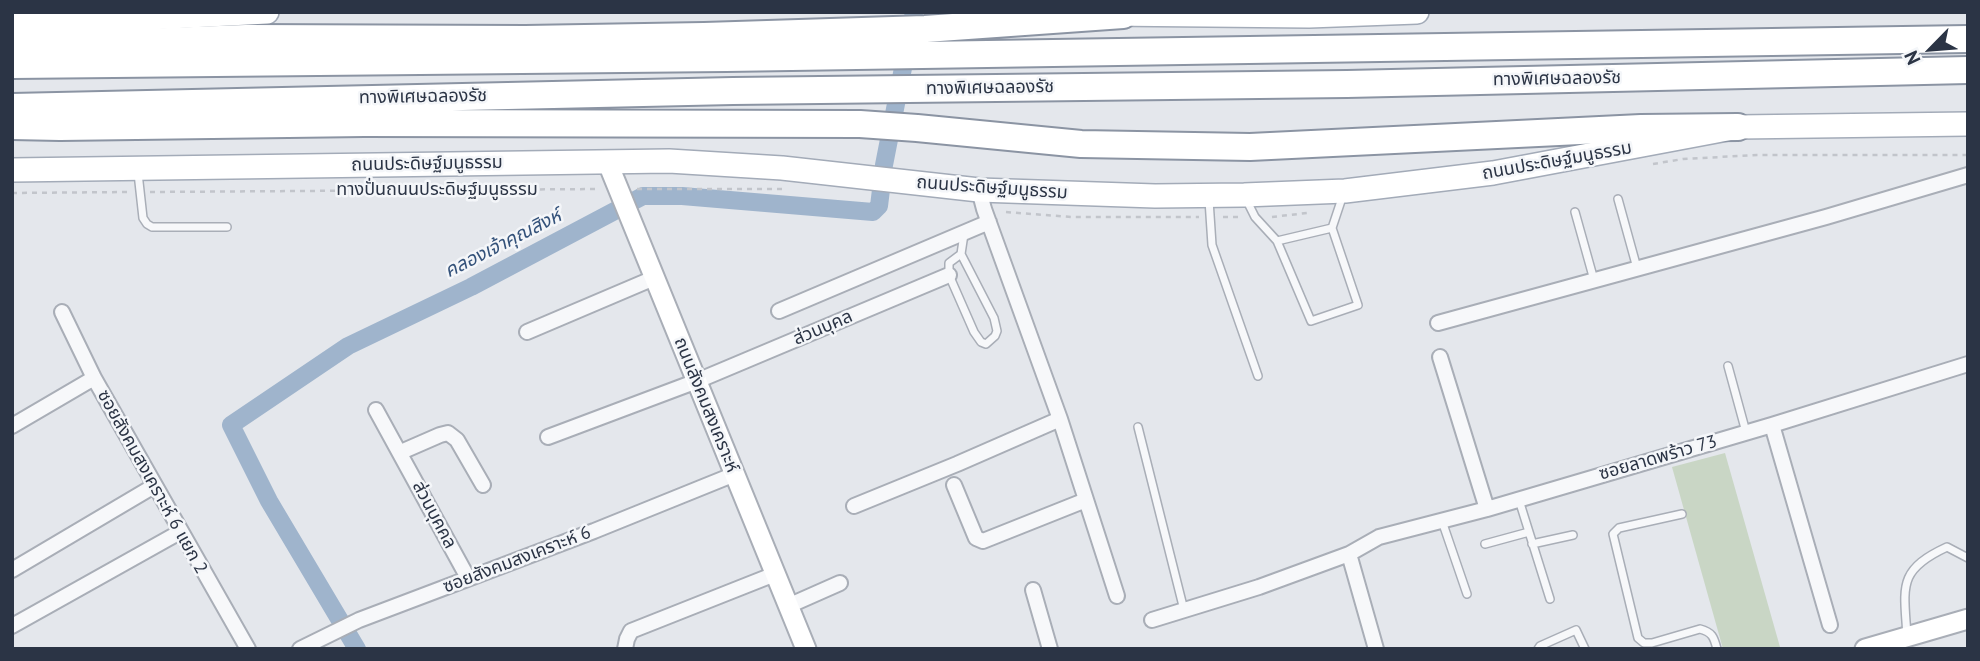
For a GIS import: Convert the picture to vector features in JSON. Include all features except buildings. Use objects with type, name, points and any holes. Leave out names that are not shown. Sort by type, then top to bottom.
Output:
[{"type":"highway","points":[[12,47],[246,38],[594,38],[925,29],[1123,15]]},
{"type":"highway","name":"ทางพิเศษฉลองรัช","points":[[12,65],[726,58],[1968,39]]},
{"type":"highway","name":"ทางพิเศษฉลองรัช","points":[[12,107],[665,92],[1347,84],[1968,70]]},
{"type":"highway","points":[[12,126],[365,123],[860,124],[1081,144],[1250,147],[1641,128],[1738,127]]},
{"type":"main road","points":[[12,25],[267,12]]},
{"type":"main road","points":[[1078,12],[1123,15],[1417,12]]},
{"type":"main road","name":"ถนนประดิษฐ์มนูธรรม","points":[[12,170],[607,161],[723,163],[979,190],[1074,195],[1244,195],[1345,191],[1493,173],[1738,127],[1968,124]]},
{"type":"main road","name":"ถนนสังคมสงเคราะห์","points":[[607,161],[806,649]]},
{"type":"main road","points":[[1865,649],[1968,619]]},
{"type":"street","points":[[1438,323],[1826,217],[1968,175]]},
{"type":"street","points":[[979,190],[1059,419],[1116,596]]},
{"type":"street","points":[[779,312],[989,222]]},
{"type":"street","name":"ส่วนบุคล","points":[[548,437],[697,381],[949,275]]},
{"type":"street","points":[[527,332],[654,278]]},
{"type":"street","name":"ซอยสังคมสงเคราะห์ 6 แยก 2","points":[[62,312],[94,378],[248,649]]},
{"type":"street","points":[[1440,358],[1487,509]]},
{"type":"street","name":"ซอยลาดพร้าว 73","points":[[1152,620],[1259,587],[1349,554],[1378,537],[1487,509],[1968,364]]},
{"type":"street","points":[[12,426],[94,378]]},
{"type":"street","name":"ส่วนบุคคล","points":[[376,410],[468,578]]},
{"type":"street","points":[[854,506],[1059,419]]},
{"type":"street","points":[[1772,425],[1830,625]]},
{"type":"street","points":[[401,452],[448,433],[457,440],[483,485]]},
{"type":"street","name":"ซอยสังคมสงเคราะห์ 6","points":[[300,649],[359,620],[735,474]]},
{"type":"street","points":[[954,485],[976,538],[984,541],[1086,500]]},
{"type":"street","points":[[12,570],[154,486]]},
{"type":"street","points":[[12,626],[180,532]]},
{"type":"street","points":[[1349,554],[1376,649]]},
{"type":"street","points":[[625,649],[626,639],[631,631],[775,574]]},
{"type":"street","points":[[788,606],[840,583]]},
{"type":"street","points":[[1033,590],[1050,649]]},
{"type":"lane","points":[[138,169],[143,218],[147,225],[152,228],[227,227]]},
{"type":"lane","points":[[1244,195],[1255,217],[1277,241],[1311,321],[1358,305],[1332,228],[1345,191]]},
{"type":"lane","points":[[1209,195],[1212,245],[1258,376]]},
{"type":"lane","points":[[1618,199],[1637,269]]},
{"type":"lane","points":[[1575,212],[1594,281]]},
{"type":"lane","points":[[1277,241],[1332,228]]},
{"type":"lane","points":[[961,254],[949,263],[949,275],[974,332],[981,342],[986,344],[998,331],[961,254],[964,233]]},
{"type":"lane","points":[[1728,366],[1746,432]]},
{"type":"lane","points":[[1138,427],[1184,611]]},
{"type":"lane","points":[[1518,499],[1550,599]]},
{"type":"lane","points":[[1682,514],[1619,528],[1613,534],[1638,638],[1644,643],[1652,643],[1700,629],[1713,635],[1717,649]]},
{"type":"lane","points":[[1442,521],[1467,594]]},
{"type":"lane","points":[[1485,544],[1529,531]]},
{"type":"lane","points":[[1532,544],[1573,535]]},
{"type":"lane","points":[[1907,636],[1905,601],[1910,572],[1929,556],[1947,547],[1968,558]]},
{"type":"lane","points":[[1538,649],[1576,630],[1585,649]]},
{"type":"path","name":"ทางปั่นถนนประดิษฐ์มนูธรรม","points":[[12,193],[621,195],[786,189]]},
{"type":"green space","points":[[1725,453],[1780,647],[1774,649],[1723,649],[1672,467]]},
{"type":"waterway","name":"คลองเจ้าคุณสิงห์","points":[[357,649],[269,501],[231,425],[348,346],[471,287],[643,196],[682,196],[873,212],[879,206],[884,165],[914,12]]}]
